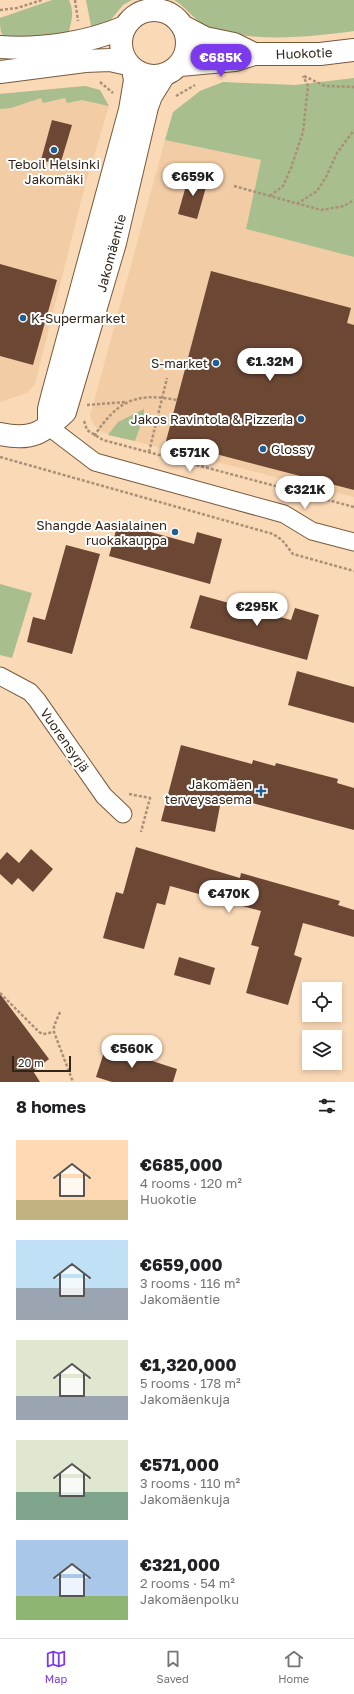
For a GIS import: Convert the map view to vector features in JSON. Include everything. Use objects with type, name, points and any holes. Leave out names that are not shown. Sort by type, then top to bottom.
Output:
[{"type":"street","points":[[0,72],[85,61],[110,60],[150,76],[172,70],[187,46],[184,28],[175,17],[157,10],[138,14],[128,22],[122,33],[121,46],[122,53],[130,67]]},
{"type":"street","points":[[0,47],[26,47],[104,36],[125,27]]},
{"type":"street","name":"Huokotie","points":[[184,28],[205,38],[234,44],[254,54]]},
{"type":"street","name":"Huokotie","points":[[172,70],[235,60],[254,54],[320,54],[354,50]]},
{"type":"street","name":"Jakomäentie","points":[[49,427],[49,409],[52,397],[130,110],[135,80],[130,67]]},
{"type":"street","name":"Jakomäentie","points":[[0,434],[14,438],[30,437],[49,427],[65,412],[114,243],[150,96],[172,70]]},
{"type":"street","points":[[49,427],[94,462],[284,514],[312,530],[354,542]]},
{"type":"street","name":"Vuorensyrjä","points":[[0,676],[30,692],[104,796],[123,814]]},
{"type":"path","points":[[0,10],[17,8],[42,0]]},
{"type":"path","points":[[270,196],[283,186],[291,168],[303,132],[308,86],[303,76],[325,86],[354,87]]},
{"type":"path","points":[[93,81],[100,82],[113,94]]},
{"type":"path","points":[[173,98],[196,85]]},
{"type":"path","points":[[297,204],[317,191],[326,177],[337,153],[354,130]]},
{"type":"path","points":[[234,186],[320,210],[344,206],[354,200]]},
{"type":"path","points":[[149,452],[167,378]]},
{"type":"path","points":[[84,412],[85,405],[101,405],[162,398],[177,400]]},
{"type":"path","points":[[94,436],[116,409],[128,401]]},
{"type":"path","points":[[83,418],[87,430],[94,436],[103,440],[354,507]]},
{"type":"path","points":[[0,457],[273,534],[282,540],[293,554],[354,571]]},
{"type":"path","points":[[0,993],[39,1032],[43,1034],[54,1032]]},
{"type":"path","points":[[60,1012],[54,1026],[54,1032],[72,1082]]},
{"type":"shaded area","points":[[85,86],[100,90],[109,106],[83,193],[35,384],[27,393],[0,402],[0,94]]},
{"type":"shaded area","points":[[165,140],[261,160],[246,229],[354,257],[354,497],[111,435],[102,432],[94,425],[90,416]]},
{"type":"green space","points":[[52,0],[69,0],[72,14],[68,35],[24,39],[8,38],[3,36],[0,18]]},
{"type":"green space","points":[[86,0],[132,0],[123,5],[109,22],[92,31]]},
{"type":"green space","points":[[174,0],[354,0],[354,31],[299,37],[258,37],[239,35],[221,31],[205,25]]},
{"type":"green space","points":[[354,78],[354,257],[246,229],[261,160],[165,140],[173,112],[200,91],[223,82],[295,85]]},
{"type":"green space","points":[[85,86],[100,90],[109,106],[82,100],[67,103],[65,98],[43,103],[41,98],[11,108],[0,109],[0,94]]},
{"type":"green space","points":[[144,409],[144,416],[135,441],[108,435],[118,422]]},
{"type":"green space","points":[[0,584],[32,593],[12,658],[0,655]]},
{"type":"building","name":"Teboil Helsinki Jakomäki","points":[[52,120],[72,125],[60,165],[41,160]]},
{"type":"building","points":[[189,175],[208,180],[197,219],[178,214]]},
{"type":"building","name":"K-Supermarket","points":[[0,264],[57,280],[33,365],[0,356]]},
{"type":"building","points":[[211,271],[351,308],[347,323],[354,325],[354,490],[166,441]]},
{"type":"building","points":[[118,523],[194,544],[197,532],[222,539],[210,584],[109,556]]},
{"type":"building","points":[[66,545],[100,554],[72,654],[27,642],[33,617],[45,620]]},
{"type":"building","points":[[200,595],[291,620],[295,608],[319,615],[307,660],[190,628]]},
{"type":"building","points":[[297,671],[354,687],[354,723],[288,705]]},
{"type":"building","name":"Jakomäen terveysasema","points":[[181,745],[252,764],[253,760],[275,766],[276,763],[338,779],[337,783],[354,788],[354,830],[222,795],[215,832],[161,821]]},
{"type":"building","points":[[136,847],[240,878],[241,873],[340,901],[338,905],[354,910],[354,937],[303,923],[294,955],[302,958],[288,1005],[246,993],[259,947],[251,945],[261,911],[170,886],[165,905],[157,903],[144,949],[103,938],[116,892],[123,894]]},
{"type":"building","points":[[31,849],[53,869],[33,892],[18,878],[12,885],[0,874],[0,860],[7,852],[19,863]]},
{"type":"building","points":[[179,957],[215,968],[210,985],[174,975]]},
{"type":"building","points":[[0,994],[49,1059],[33,1071],[40,1082],[0,1082]]},
{"type":"building","points":[[106,1046],[177,1069],[173,1082],[112,1082],[96,1077]]},
{"type":"place","name":"Teboil Helsinki Jakomäki","points":[[54,150]]},
{"type":"place","name":"K-Supermarket","points":[[23,318]]},
{"type":"place","name":"S-market","points":[[216,363]]},
{"type":"place","name":"Jakos Ravintola & Pizzeria","points":[[301,419]]},
{"type":"place","name":"Glossy","points":[[263,449]]},
{"type":"place","name":"Shangde Aasialainen ruokakauppa","points":[[175,532]]},
{"type":"place","name":"Jakomäen terveysasema","points":[[261,791]]}]
